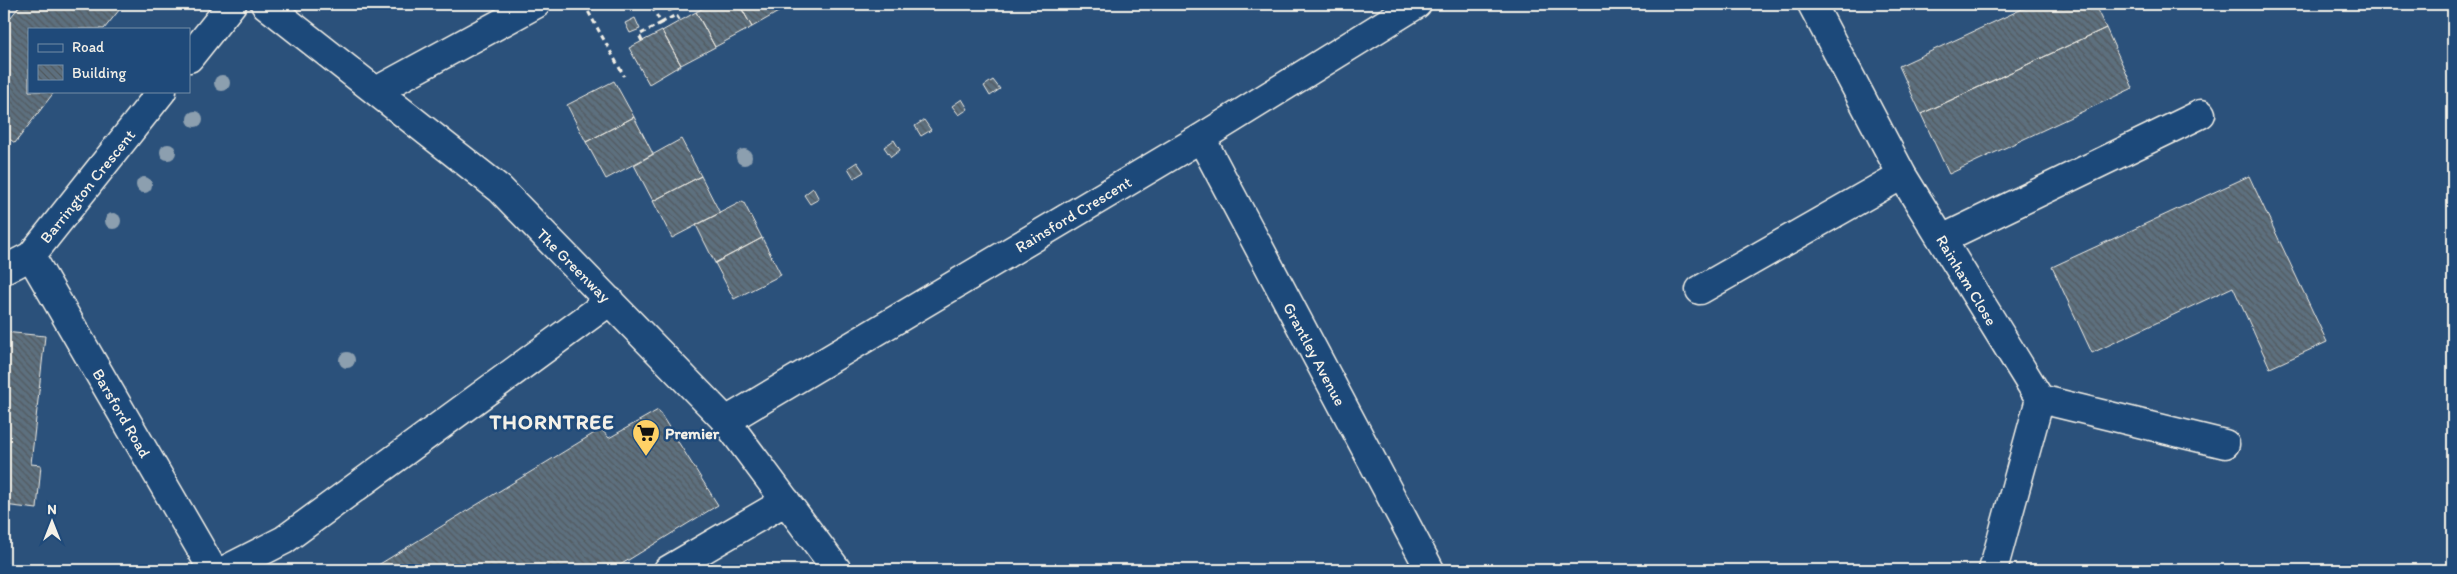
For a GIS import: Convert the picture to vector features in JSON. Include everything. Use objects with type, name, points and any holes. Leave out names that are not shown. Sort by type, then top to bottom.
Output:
[{"type":"street","points":[[190,57],[232,4]]},
{"type":"street","name":"The Greenway","points":[[265,4],[500,189],[726,422],[837,570]]},
{"type":"street","points":[[376,91],[536,4]]},
{"type":"street","name":"Rainsford Crescent","points":[[726,422],[1201,138],[1417,4]]},
{"type":"street","name":"Rainham Close","points":[[1812,4],[1902,175],[2040,399]]},
{"type":"street","name":"Barrington Crescent","points":[[4,270],[31,256],[161,92]]},
{"type":"street","points":[[1942,239],[2201,114]]},
{"type":"street","name":"Grantley Avenue","points":[[1201,138],[1430,570]]},
{"type":"street","points":[[1700,290],[1902,175]]},
{"type":"street","name":"Barsford Road","points":[[31,256],[213,570]]},
{"type":"street","points":[[225,570],[284,540],[610,301]]},
{"type":"street","points":[[1993,570],[2040,399],[2225,444]]},
{"type":"street","points":[[668,570],[786,501]]},
{"type":"path","points":[[584,4],[624,76]]},
{"type":"path","points":[[650,4],[661,23]]},
{"type":"path","points":[[642,41],[639,35],[676,15],[680,21]]},
{"type":"building","points":[[21,4],[124,4],[105,28],[28,28],[28,92],[54,92],[15,143],[4,135],[4,26]]},
{"type":"building","points":[[665,4],[677,4],[679,7],[669,12]]},
{"type":"building","points":[[711,4],[739,4],[752,27],[715,47],[696,12]]},
{"type":"building","points":[[739,4],[785,4],[787,7],[752,27]]},
{"type":"building","points":[[2033,4],[2094,4],[2106,28],[1921,114],[1899,66]]},
{"type":"building","points":[[696,12],[715,47],[681,65],[662,31]]},
{"type":"building","points":[[635,18],[640,29],[630,33],[625,23]]},
{"type":"building","points":[[2106,28],[2133,88],[1949,174],[1921,114]]},
{"type":"building","points":[[662,31],[681,65],[649,84],[629,48]]},
{"type":"building","points":[[993,80],[1000,89],[990,96],[984,86]]},
{"type":"building","points":[[614,81],[634,117],[586,142],[567,105]]},
{"type":"building","points":[[962,99],[968,109],[959,115],[952,106]]},
{"type":"building","points":[[634,117],[653,154],[606,179],[586,142]]},
{"type":"building","points":[[924,120],[931,130],[921,136],[915,126]]},
{"type":"building","points":[[681,139],[701,176],[653,201],[634,165]]},
{"type":"building","points":[[894,140],[900,150],[891,157],[884,147]]},
{"type":"building","points":[[857,162],[864,172],[854,178],[848,168]]},
{"type":"building","points":[[701,176],[720,213],[672,238],[653,201]]},
{"type":"building","points":[[2249,176],[2327,342],[2270,368],[2233,287],[2092,353],[2052,267]]},
{"type":"building","points":[[813,188],[819,199],[810,204],[804,195]]},
{"type":"building","points":[[743,201],[762,238],[715,263],[696,225]]},
{"type":"building","points":[[762,238],[781,275],[734,299],[715,263]]},
{"type":"building","points":[[4,332],[45,336],[31,464],[41,465],[37,509],[4,505]]},
{"type":"building","points":[[658,410],[718,505],[612,570],[370,570],[601,429],[609,438]]},
{"type":"place","name":"Premier","points":[[646,457]]},
{"type":"district","name":"THORNTREE","points":[[552,422]]}]
